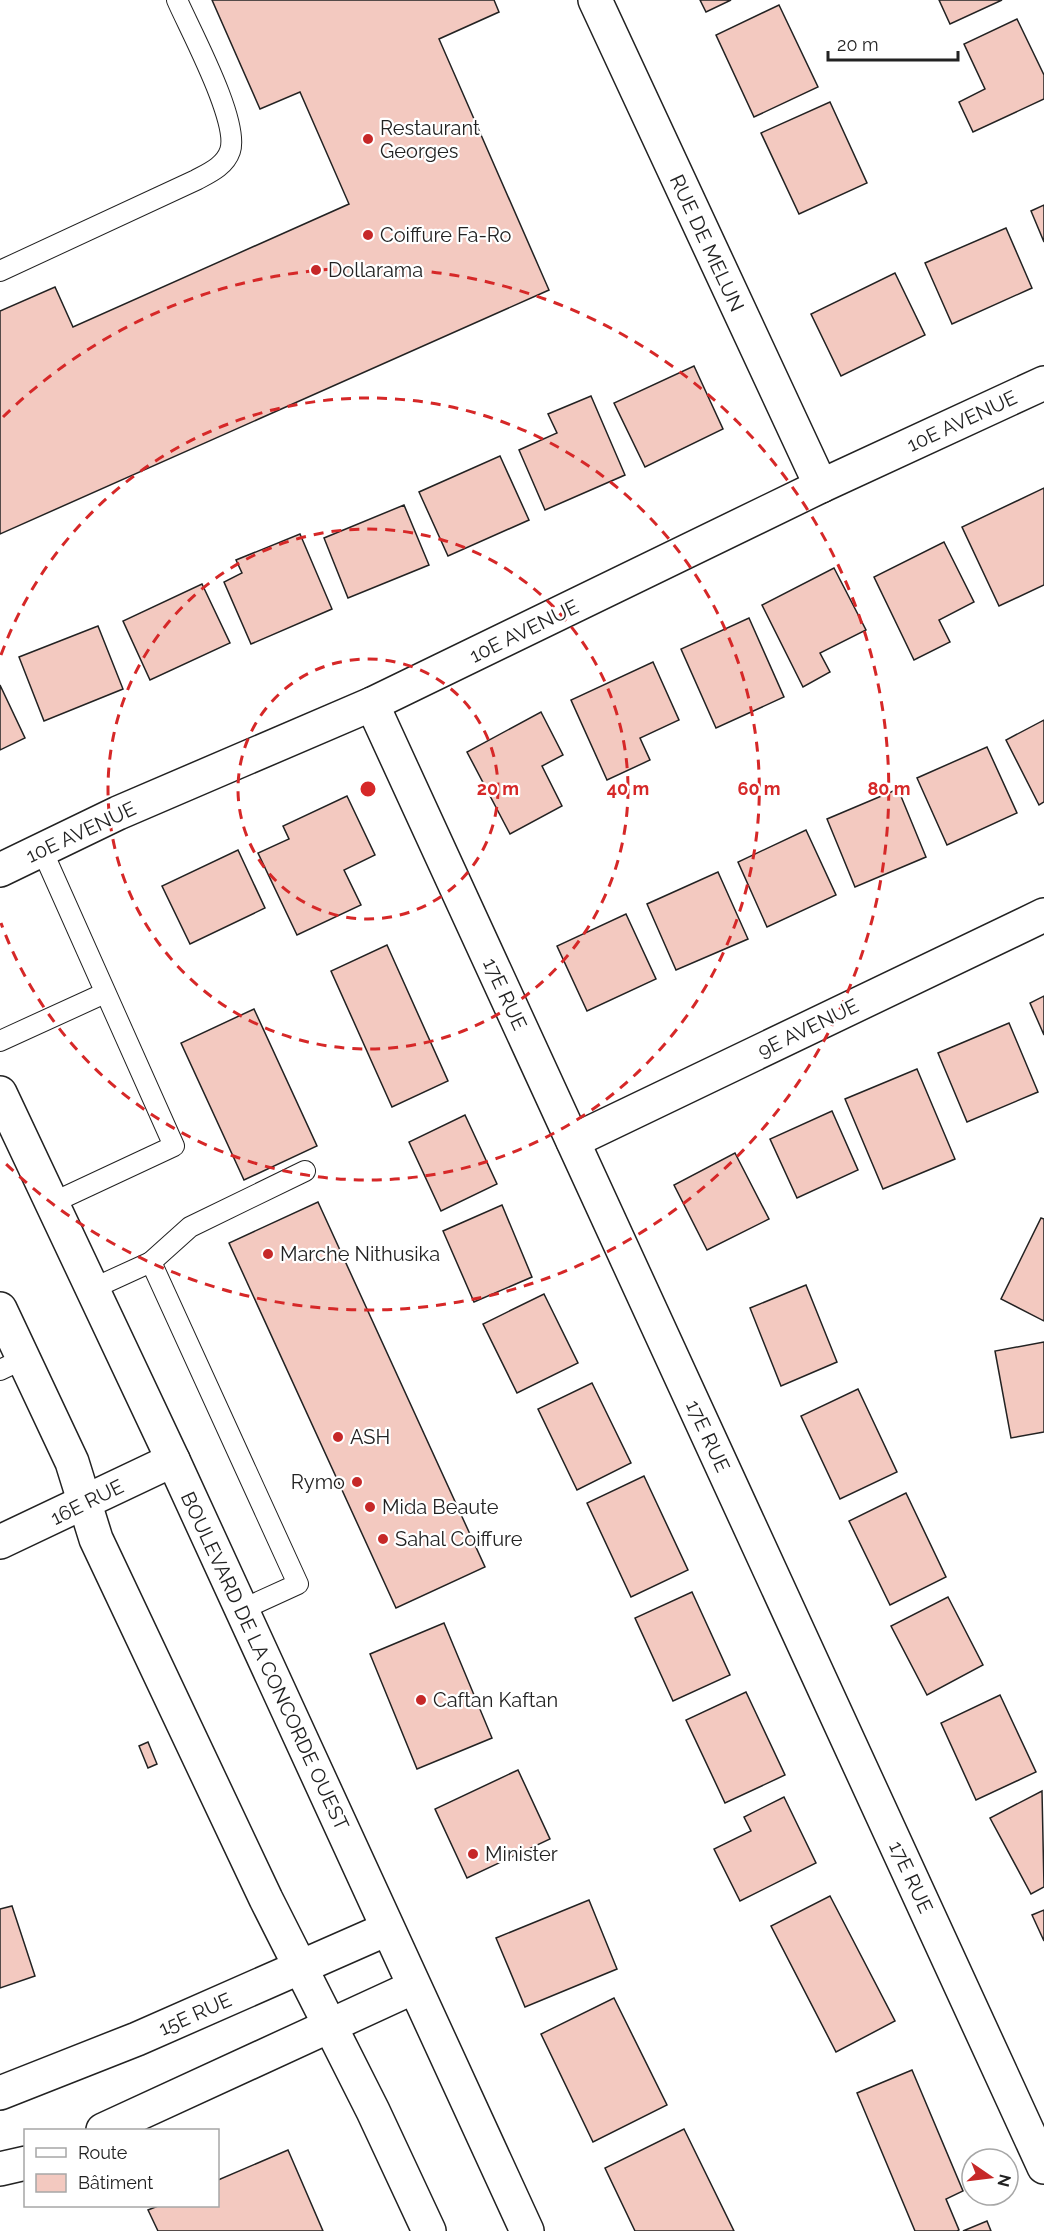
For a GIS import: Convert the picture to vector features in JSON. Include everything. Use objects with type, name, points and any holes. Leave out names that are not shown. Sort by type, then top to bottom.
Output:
[{"type":"street","name":"RUE DE MELUN","points":[[595,0],[821,486]]},
{"type":"street","name":"10E AVENUE","points":[[0,870],[118,813],[372,704],[821,486],[1044,383]]},
{"type":"street","name":"17E RUE","points":[[372,704],[1044,2167]]},
{"type":"street","name":"9E AVENUE","points":[[573,1141],[1044,915]]},
{"type":"street","name":"BOULEVARD DE LA CONCORDE OUEST","points":[[0,1093],[173,1460],[527,2231]]},
{"type":"street","points":[[0,1309],[11,1364],[72,1462],[96,1539],[429,2231]]},
{"type":"street","name":"16E RUE","points":[[0,1542],[173,1460]]},
{"type":"street","name":"15E RUE","points":[[0,2093],[137,2039],[387,1929]]},
{"type":"street","points":[[105,2129],[330,2028],[414,1987]]},
{"type":"street","points":[[0,2169],[24,2163]]},
{"type":"lane","points":[[0,271],[196,180],[218,168],[226,159],[231,150],[229,122],[177,0]]},
{"type":"lane","points":[[42,850],[174,1146],[52,1203]]},
{"type":"lane","points":[[0,1041],[105,993]]},
{"type":"lane","points":[[92,1289],[151,1262],[190,1227],[305,1171]]},
{"type":"lane","points":[[151,1262],[298,1584],[241,1610]]},
{"type":"building","points":[[212,0],[494,0],[499,12],[439,39],[549,290],[0,534],[0,311],[55,287],[73,327],[349,204],[300,92],[260,109]]},
{"type":"building","points":[[700,0],[731,0],[706,12]]},
{"type":"building","points":[[939,0],[1002,0],[950,24]]},
{"type":"building","points":[[779,5],[818,87],[754,117],[716,35]]},
{"type":"building","points":[[1017,19],[1044,75],[1044,99],[973,132],[959,102],[985,89],[964,44]]},
{"type":"building","points":[[830,102],[867,183],[799,214],[761,133]]},
{"type":"building","points":[[1044,205],[1044,242],[1031,211]]},
{"type":"building","points":[[1006,228],[1032,288],[952,324],[925,263]]},
{"type":"building","points":[[895,273],[925,335],[841,376],[811,314]]},
{"type":"building","points":[[694,366],[723,429],[645,467],[614,403]]},
{"type":"building","points":[[591,396],[625,475],[545,510],[519,450],[557,433],[548,414]]},
{"type":"building","points":[[500,456],[529,520],[448,556],[419,492]]},
{"type":"building","points":[[1044,488],[1044,585],[999,606],[962,527]]},
{"type":"building","points":[[404,505],[429,565],[348,598],[324,538]]},
{"type":"building","points":[[300,534],[332,609],[251,644],[224,582],[242,573],[236,560]]},
{"type":"building","points":[[944,542],[974,602],[939,620],[950,642],[914,660],[874,577]]},
{"type":"building","points":[[834,568],[866,630],[820,653],[830,672],[803,687],[762,605]]},
{"type":"building","points":[[202,584],[230,643],[150,680],[123,621]]},
{"type":"building","points":[[749,618],[784,697],[716,728],[681,649]]},
{"type":"building","points":[[98,626],[123,689],[44,721],[19,657]]},
{"type":"building","points":[[653,662],[679,720],[640,738],[650,760],[607,780],[571,700]]},
{"type":"building","points":[[0,685],[25,738],[0,750]]},
{"type":"building","points":[[541,712],[563,755],[542,766],[562,806],[510,834],[467,752]]},
{"type":"building","points":[[1044,720],[1044,802],[1039,805],[1006,740]]},
{"type":"building","points":[[987,747],[1017,813],[947,845],[917,778]]},
{"type":"building","points":[[898,789],[926,857],[855,887],[827,819]]},
{"type":"building","points":[[347,796],[375,855],[344,870],[361,905],[297,935],[258,853],[289,839],[283,826]]},
{"type":"building","points":[[806,830],[836,895],[767,927],[738,862]]},
{"type":"building","points":[[238,850],[265,908],[190,944],[162,886]]},
{"type":"building","points":[[718,872],[748,939],[676,970],[647,904]]},
{"type":"building","points":[[626,914],[656,979],[587,1011],[557,946]]},
{"type":"building","points":[[387,945],[448,1081],[392,1107],[331,971]]},
{"type":"building","points":[[1044,996],[1044,1035],[1030,1003]]},
{"type":"building","points":[[254,1009],[317,1146],[244,1180],[181,1043]]},
{"type":"building","points":[[1009,1023],[1038,1092],[967,1122],[938,1053]]},
{"type":"building","points":[[917,1069],[955,1159],[883,1189],[845,1099]]},
{"type":"building","points":[[832,1111],[858,1170],[797,1198],[770,1139]]},
{"type":"building","points":[[465,1115],[497,1184],[441,1211],[409,1142]]},
{"type":"building","points":[[735,1153],[769,1219],[707,1250],[674,1185]]},
{"type":"building","points":[[318,1202],[485,1567],[396,1608],[229,1243]]},
{"type":"building","points":[[502,1205],[532,1277],[474,1302],[443,1231]]},
{"type":"building","points":[[1041,1218],[1044,1219],[1044,1321],[1001,1299]]},
{"type":"building","points":[[806,1285],[837,1362],[781,1386],[750,1308]]},
{"type":"building","points":[[544,1294],[578,1363],[517,1393],[483,1324]]},
{"type":"building","points":[[1044,1342],[1044,1432],[1011,1438],[995,1351]]},
{"type":"building","points":[[592,1383],[631,1463],[577,1490],[538,1409]]},
{"type":"building","points":[[858,1389],[897,1472],[840,1499],[801,1416]]},
{"type":"building","points":[[644,1476],[688,1570],[631,1597],[587,1503]]},
{"type":"building","points":[[906,1493],[946,1577],[890,1605],[849,1521]]},
{"type":"building","points":[[692,1592],[730,1675],[673,1701],[635,1618]]},
{"type":"building","points":[[948,1597],[983,1665],[927,1695],[891,1626]]},
{"type":"building","points":[[444,1623],[492,1738],[417,1769],[370,1654]]},
{"type":"building","points":[[746,1692],[785,1775],[725,1803],[686,1720]]},
{"type":"building","points":[[1000,1695],[1036,1772],[976,1800],[941,1723]]},
{"type":"building","points":[[148,1742],[157,1764],[148,1768],[139,1746]]},
{"type":"building","points":[[518,1770],[550,1839],[467,1878],[435,1809]]},
{"type":"building","points":[[1042,1791],[1044,1887],[1031,1894],[990,1818]]},
{"type":"building","points":[[784,1797],[816,1863],[740,1901],[714,1849],[751,1831],[744,1817]]},
{"type":"building","points":[[830,1896],[895,2021],[836,2052],[771,1926]]},
{"type":"building","points":[[589,1900],[617,1969],[525,2007],[496,1938]]},
{"type":"building","points":[[12,1906],[35,1976],[0,1988],[0,1909]]},
{"type":"building","points":[[1044,1910],[1044,1941],[1032,1915]]},
{"type":"building","points":[[614,1998],[667,2105],[593,2142],[541,2034]]},
{"type":"building","points":[[912,2070],[960,2184],[960,2192],[946,2199],[959,2230],[915,2231],[857,2093]]},
{"type":"building","points":[[684,2129],[734,2231],[635,2231],[605,2168]]},
{"type":"building","points":[[288,2150],[323,2231],[158,2231],[148,2210],[156,2207],[219,2207],[219,2180]]},
{"type":"building","points":[[987,2221],[991,2231],[963,2231]]},
{"type":"place","name":"Restaurant Georges","points":[[368,139]]},
{"type":"place","name":"Coiffure Fa-Ro","points":[[368,235]]},
{"type":"place","name":"Dollarama","points":[[316,270]]},
{"type":"place","name":"Marche Nithusika","points":[[268,1254]]},
{"type":"place","name":"ASH","points":[[338,1437]]},
{"type":"place","name":"Rymo","points":[[357,1482]]},
{"type":"place","name":"Mida Beaute","points":[[370,1507]]},
{"type":"place","name":"Sahal Coiffure","points":[[383,1539]]},
{"type":"place","name":"Caftan Kaftan","points":[[421,1700]]},
{"type":"place","name":"Minister","points":[[473,1854]]}]
